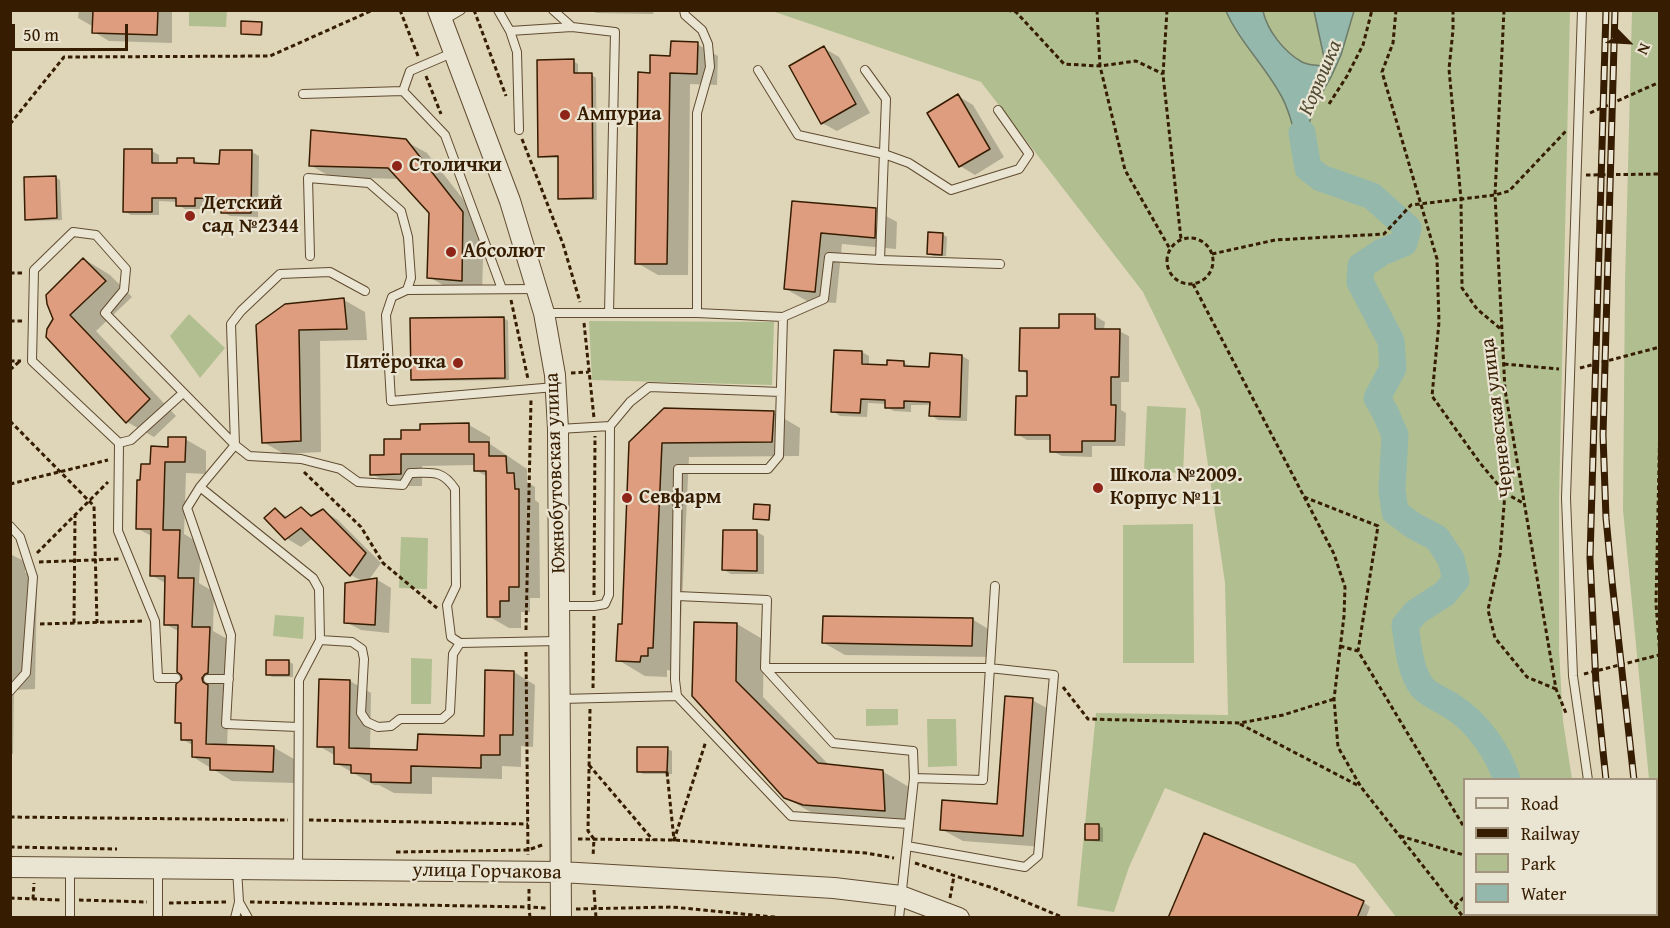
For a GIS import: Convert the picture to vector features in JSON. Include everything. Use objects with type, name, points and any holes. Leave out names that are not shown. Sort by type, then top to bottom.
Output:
[{"type":"street","name":"Южнобутовская улица","points":[[440,16],[510,201],[544,313],[555,375],[558,429],[561,918]]},
{"type":"street","name":"улица Горчакова","points":[[10,867],[561,872],[834,888],[901,896],[959,918]]},
{"type":"lane","points":[[440,16],[461,10]]},
{"type":"lane","points":[[498,10],[510,31],[517,52],[519,130]]},
{"type":"lane","points":[[553,10],[572,27]]},
{"type":"lane","points":[[684,10],[686,15],[702,30],[708,44],[710,67],[697,113],[697,314]]},
{"type":"lane","points":[[1582,10],[1566,498],[1573,676],[1588,778]]},
{"type":"lane","points":[[510,31],[572,27],[615,32],[609,313]]},
{"type":"lane","points":[[403,91],[410,71],[454,52]]},
{"type":"lane","points":[[758,70],[798,135],[884,154],[909,163],[951,190],[1019,169],[1029,154],[998,110]]},
{"type":"lane","points":[[865,70],[886,99],[880,260]]},
{"type":"lane","points":[[303,94],[403,91],[445,135],[506,289]]},
{"type":"lane","points":[[309,256],[308,178],[369,183],[401,211],[408,237],[411,278],[407,290]]},
{"type":"lane","points":[[176,678],[158,678],[154,621],[118,531],[119,443],[32,362],[34,270],[73,232],[96,235],[126,269],[124,290],[105,313],[235,445],[249,456],[301,459],[340,469],[358,482],[403,485],[410,473],[437,473],[448,478],[455,489],[456,586],[447,605],[451,637],[460,643],[559,641]]},
{"type":"lane","points":[[544,313],[783,317],[824,299],[829,257],[1000,264]]},
{"type":"lane","points":[[298,727],[226,724],[231,635],[187,508],[200,487],[235,445],[231,324],[241,310],[280,274],[330,272],[365,291]]},
{"type":"lane","points":[[536,289],[407,290],[392,297],[386,315],[392,401],[556,387]]},
{"type":"lane","points":[[783,317],[779,456],[768,469],[678,469],[675,680],[677,696],[791,816],[909,825]]},
{"type":"lane","points":[[559,606],[605,604],[609,595],[610,426],[630,402],[649,387],[781,392]]},
{"type":"lane","points":[[119,443],[131,440],[183,393]]},
{"type":"lane","points":[[558,429],[610,426]]},
{"type":"lane","points":[[200,487],[313,578],[319,589],[320,640],[299,680],[298,870]]},
{"type":"lane","points":[[10,526],[20,537],[33,577],[26,673],[10,691]]},
{"type":"lane","points":[[914,778],[983,780],[995,586]]},
{"type":"lane","points":[[677,596],[767,600],[765,668],[833,743],[913,751],[914,778],[899,918]]},
{"type":"lane","points":[[320,640],[352,642],[362,649],[364,659],[361,713],[367,722],[378,727],[392,726],[400,719],[442,719],[450,712],[453,654],[460,643]]},
{"type":"lane","points":[[765,668],[989,668],[1054,675],[1038,855],[1025,867],[907,846]]},
{"type":"lane","points":[[208,679],[229,679]]},
{"type":"lane","points":[[559,699],[677,696]]},
{"type":"lane","points":[[70,868],[70,918]]},
{"type":"lane","points":[[158,868],[158,918]]},
{"type":"lane","points":[[235,918],[239,902],[237,869]]},
{"type":"lane","points":[[239,902],[248,918]]},
{"type":"path","points":[[10,124],[64,57],[270,56],[373,10]]},
{"type":"path","points":[[399,10],[444,122]]},
{"type":"path","points":[[1007,10],[1016,12],[1064,64],[1100,66],[1136,61],[1163,75]]},
{"type":"path","points":[[1096,10],[1100,66],[1125,170],[1170,249]]},
{"type":"path","points":[[1167,10],[1163,75],[1181,239]]},
{"type":"path","points":[[1329,104],[1363,45],[1372,10]]},
{"type":"path","points":[[1396,10],[1393,43],[1382,72],[1437,259],[1439,322],[1432,396],[1480,463],[1505,493],[1523,502]]},
{"type":"path","points":[[1453,10],[1449,69],[1461,199],[1462,288],[1477,309],[1502,330]]},
{"type":"path","name":"Черневская улица","points":[[1504,10],[1495,195],[1505,390],[1556,689],[1566,714]]},
{"type":"path","points":[[1576,175],[1659,174]]},
{"type":"path","points":[[1212,254],[1275,240],[1384,234],[1411,205],[1495,195]]},
{"type":"path","points":[[1196,238],[1209,247],[1212,254],[1213,266],[1207,277],[1193,284],[1185,284],[1173,277],[1167,263],[1170,249],[1181,239],[1196,238]]},
{"type":"path","points":[[1193,284],[1334,554],[1346,587],[1334,699],[1338,747],[1360,787],[1464,918]]},
{"type":"path","points":[[506,289],[531,390],[526,642],[530,918]]},
{"type":"path","points":[[10,370],[20,361]]},
{"type":"path","points":[[1573,676],[1659,655],[1656,604],[1659,418]]},
{"type":"path","points":[[10,421],[94,507],[97,622]]},
{"type":"path","points":[[10,484],[119,457]]},
{"type":"path","points":[[290,458],[361,527],[383,563],[447,616]]},
{"type":"path","points":[[28,562],[118,472]]},
{"type":"path","points":[[1505,493],[1500,555],[1488,610],[1495,638],[1527,677],[1556,689]]},
{"type":"path","points":[[1304,497],[1378,526],[1358,651],[1463,825]]},
{"type":"path","points":[[74,623],[75,514]]},
{"type":"path","points":[[28,562],[129,559]]},
{"type":"path","points":[[1656,604],[1659,608]]},
{"type":"path","points":[[29,624],[154,621]]},
{"type":"path","points":[[1340,646],[1358,651]]},
{"type":"path","points":[[1054,675],[1088,718],[1240,723],[1283,715],[1334,699]]},
{"type":"path","points":[[1240,723],[1360,787]]},
{"type":"path","points":[[667,772],[674,840],[709,730]]},
{"type":"path","points":[[589,765],[653,840]]},
{"type":"path","points":[[10,817],[528,824]]},
{"type":"path","points":[[1400,836],[1463,855]]},
{"type":"path","points":[[10,898],[158,903],[239,902],[529,907]]},
{"type":"path","points":[[1455,906],[1463,898]]},
{"type":"path","points":[[596,909],[672,907],[784,918]]},
{"type":"green space","points":[[189,11],[227,11],[226,27],[189,26]]},
{"type":"green space","points":[[772,11],[1570,11],[1559,501],[1559,651],[1563,721],[1572,778],[1463,778],[1463,916],[1586,917],[1396,917],[1355,864],[1165,788],[1129,867],[1114,912],[1077,906],[1096,713],[1228,715],[1225,583],[1200,410],[1143,292],[981,82]]},
{"type":"green space","points":[[1632,11],[1660,11],[1659,895],[1658,778],[1649,778],[1623,510],[1625,283]]},
{"type":"green space","points":[[189,314],[225,348],[200,378],[170,336]]},
{"type":"green space","points":[[589,321],[774,322],[772,385],[592,380]]},
{"type":"green space","points":[[1147,406],[1186,408],[1183,473],[1144,471]]},
{"type":"green space","points":[[1193,524],[1194,663],[1123,663],[1123,525]]},
{"type":"green space","points":[[401,537],[428,538],[427,589],[399,588]]},
{"type":"green space","points":[[275,615],[304,617],[303,639],[273,636]]},
{"type":"green space","points":[[411,658],[432,659],[431,704],[411,704]]},
{"type":"green space","points":[[866,709],[898,709],[898,725],[866,726]]},
{"type":"green space","points":[[927,719],[956,719],[957,766],[928,767]]},
{"type":"water","points":[[1226,11],[1263,11],[1272,33],[1295,58],[1304,63],[1321,66],[1325,62],[1314,11],[1354,11],[1341,55],[1314,107],[1306,134],[1310,163],[1308,168],[1303,167],[1283,100],[1273,82],[1237,32]]},
{"type":"building","points":[[93,10],[158,10],[157,35],[92,33]]},
{"type":"building","points":[[241,21],[262,22],[261,35],[241,34]]},
{"type":"building","points":[[671,41],[698,42],[697,74],[670,73],[667,264],[635,264],[638,72],[650,73],[650,55],[670,56]]},
{"type":"building","points":[[824,46],[856,104],[821,124],[789,66]]},
{"type":"building","name":"Ампуриа","points":[[574,59],[574,73],[592,73],[593,198],[558,199],[558,156],[538,157],[537,60]]},
{"type":"building","points":[[958,94],[990,149],[959,167],[927,113]]},
{"type":"building","points":[[311,130],[406,139],[463,212],[462,281],[427,278],[429,213],[388,168],[309,166]]},
{"type":"building","points":[[124,149],[152,149],[152,163],[177,163],[177,158],[194,158],[194,163],[219,164],[220,150],[252,150],[251,213],[221,213],[221,199],[195,198],[195,206],[176,206],[176,198],[152,198],[152,212],[123,212]]},
{"type":"building","points":[[56,176],[57,218],[25,220],[24,177]]},
{"type":"building","points":[[792,201],[876,208],[875,238],[821,233],[815,292],[784,289]]},
{"type":"building","points":[[928,232],[943,233],[942,255],[927,254]]},
{"type":"building","points":[[83,258],[106,281],[70,315],[150,399],[126,423],[46,337],[47,329],[53,319],[46,295]]},
{"type":"building","points":[[344,298],[347,329],[299,330],[301,441],[262,443],[256,325],[285,304]]},
{"type":"building","points":[[1059,314],[1095,314],[1095,329],[1120,329],[1119,377],[1111,377],[1111,405],[1116,405],[1115,441],[1082,441],[1082,452],[1050,452],[1050,435],[1015,435],[1016,396],[1027,396],[1027,371],[1019,371],[1020,328],[1059,328]]},
{"type":"building","name":"Пятёрочка","points":[[504,317],[505,378],[411,380],[410,318]]},
{"type":"building","points":[[834,350],[862,351],[862,364],[887,365],[887,360],[904,361],[904,366],[929,367],[930,353],[962,355],[960,417],[929,416],[930,402],[904,401],[904,408],[885,408],[885,400],[861,399],[860,413],[831,412]]},
{"type":"building","points":[[664,408],[774,411],[772,442],[662,443],[653,648],[648,648],[648,656],[641,656],[640,662],[616,661],[618,624],[622,624],[629,442]]},
{"type":"building","points":[[469,423],[469,442],[489,442],[489,456],[506,456],[507,473],[514,473],[515,489],[519,489],[519,587],[509,587],[509,601],[500,601],[500,617],[487,617],[486,471],[474,471],[474,454],[401,454],[401,474],[370,475],[370,455],[384,455],[384,439],[401,439],[401,430],[420,430],[420,424]]},
{"type":"building","points":[[168,437],[186,437],[185,462],[165,462],[163,530],[180,530],[178,578],[194,578],[192,627],[210,627],[208,673],[202,678],[203,682],[208,685],[206,744],[274,746],[273,772],[210,770],[210,758],[192,757],[192,740],[181,740],[181,723],[175,723],[176,684],[182,679],[177,672],[178,625],[164,625],[165,576],[150,576],[151,529],[136,529],[137,480],[140,480],[141,464],[150,464],[151,446],[168,447]]},
{"type":"building","points":[[754,504],[770,505],[769,520],[753,519]]},
{"type":"building","points":[[301,507],[311,516],[323,509],[366,553],[350,576],[301,528],[285,540],[264,518],[275,508],[285,518]]},
{"type":"building","points":[[723,530],[757,530],[757,571],[722,570]]},
{"type":"building","points":[[377,578],[375,625],[344,623],[345,583]]},
{"type":"building","points":[[823,616],[973,618],[972,646],[822,643]]},
{"type":"building","points":[[694,622],[737,623],[736,681],[818,763],[883,770],[885,811],[803,805],[784,798],[692,696]]},
{"type":"building","points":[[266,660],[289,660],[289,675],[266,675]]},
{"type":"building","points":[[485,670],[514,671],[513,735],[500,735],[500,755],[481,755],[481,768],[411,766],[411,783],[371,782],[371,774],[351,773],[351,765],[334,764],[334,747],[317,747],[319,679],[350,680],[349,748],[417,750],[418,734],[484,736]]},
{"type":"building","points":[[1005,696],[1033,698],[1023,836],[940,830],[942,800],[997,804]]},
{"type":"building","points":[[637,747],[668,747],[667,772],[637,772]]},
{"type":"building","points":[[1085,824],[1099,824],[1099,840],[1085,840]]},
{"type":"building","points":[[1204,833],[1364,901],[1357,918],[1168,918]]},
{"type":"waterway","name":"Корюшка","points":[[1302,133],[1308,168],[1321,178],[1372,196],[1408,228],[1404,243],[1382,252],[1361,266],[1360,282],[1391,341],[1393,368],[1377,398],[1395,435],[1392,489],[1395,512],[1414,526],[1437,538],[1451,559],[1456,580],[1444,594],[1416,612],[1405,625],[1412,666],[1418,681],[1428,693],[1450,705],[1479,730],[1493,749],[1506,778]]},
{"type":"railway","points":[[1606,10],[1590,558],[1596,684],[1606,778]]},
{"type":"railway","points":[[1615,10],[1603,435],[1606,518],[1634,778]]},
{"type":"place","name":"Ампуриа","points":[[565,115]]},
{"type":"place","name":"Столички","points":[[397,166]]},
{"type":"place","name":"Детский сад №2344","points":[[190,216]]},
{"type":"place","name":"Абсолют","points":[[451,252]]},
{"type":"place","name":"Пятёрочка","points":[[458,363]]},
{"type":"place","name":"Школа №2009. Корпус №11","points":[[1098,488]]},
{"type":"place","name":"Севфарм","points":[[627,498]]}]
